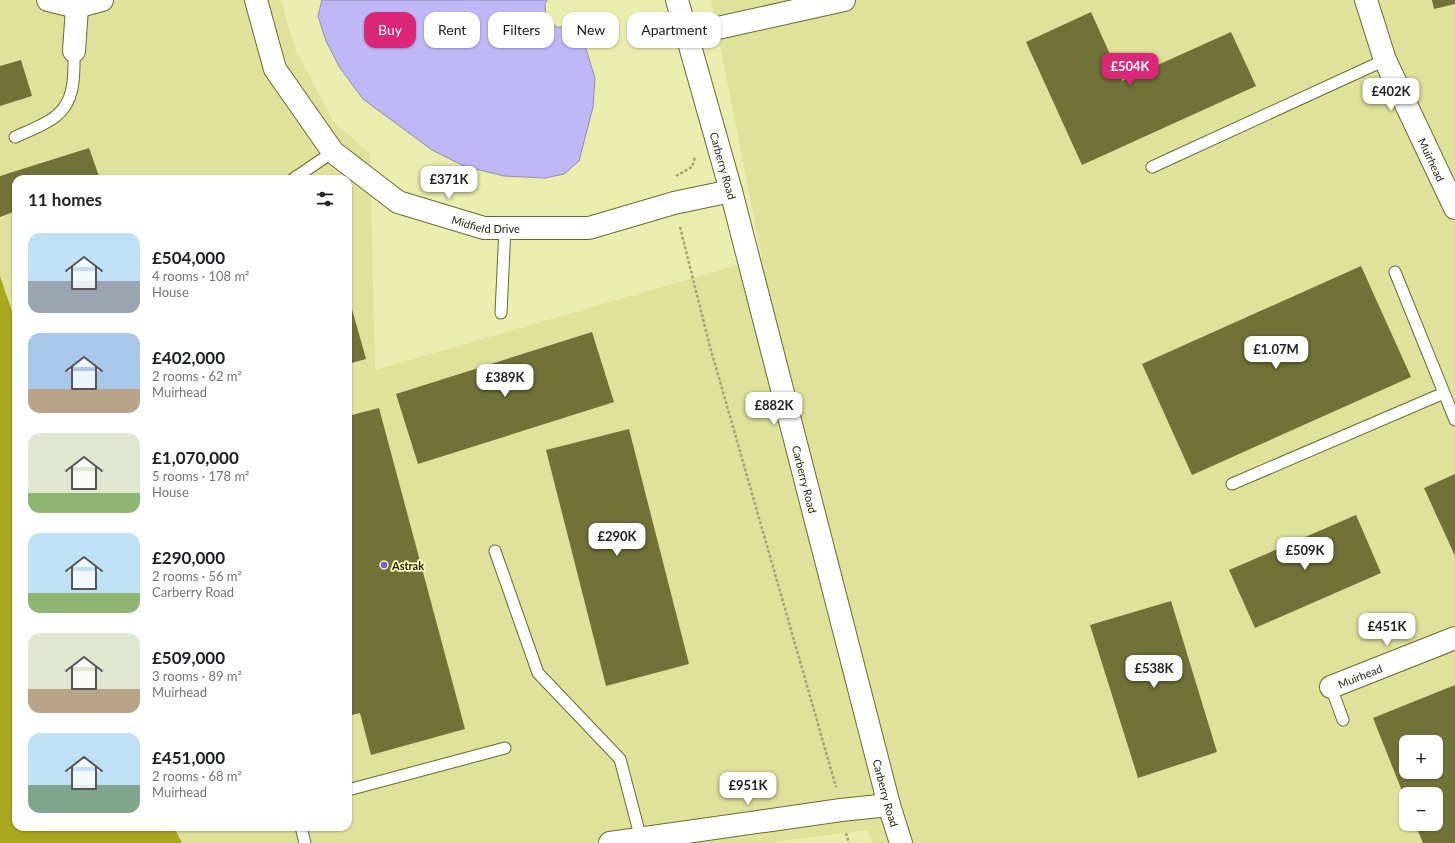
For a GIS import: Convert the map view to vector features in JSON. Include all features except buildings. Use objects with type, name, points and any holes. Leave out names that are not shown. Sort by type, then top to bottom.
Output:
[{"type":"street","points":[[48,0],[76,7],[102,0]]},
{"type":"street","name":"Midfield Drive","points":[[256,0],[275,69],[333,152],[398,202],[484,228],[589,228],[674,203],[731,191]]},
{"type":"street","name":"Carberry Road","points":[[677,0],[680,12]]},
{"type":"street","points":[[721,27],[844,0]]},
{"type":"street","name":"Muirhead","points":[[1366,0],[1385,60],[1455,208]]},
{"type":"street","points":[[74,51],[76,7]]},
{"type":"street","name":"Carberry Road","points":[[690,48],[731,191],[889,805],[901,843]]},
{"type":"street","name":"Muirhead","points":[[1331,687],[1455,638]]},
{"type":"street","points":[[610,843],[841,810],[889,805]]},
{"type":"lane","points":[[15,137],[57,116],[70,99],[74,76],[74,51]]},
{"type":"lane","points":[[1152,167],[1385,60]]},
{"type":"lane","points":[[299,175],[333,152]]},
{"type":"lane","points":[[501,313],[505,228]]},
{"type":"lane","points":[[1396,272],[1455,420]]},
{"type":"lane","points":[[1232,484],[1444,393]]},
{"type":"lane","points":[[495,551],[538,673],[620,759],[641,839]]},
{"type":"lane","points":[[1331,687],[1343,720]]},
{"type":"lane","points":[[352,789],[505,748]]},
{"type":"lane","points":[[302,831],[305,843]]},
{"type":"path","points":[[696,154],[692,167],[670,179],[674,203],[709,343],[835,781],[849,843]]},
{"type":"shaded area","points":[[0,0],[281,0],[295,49],[333,121],[370,154],[375,370],[762,258],[720,48],[721,12],[713,12],[711,0],[1455,0],[1455,843],[872,843],[868,830],[767,843],[182,843],[176,831],[352,831],[352,175],[12,175],[12,311],[0,276]]},
{"type":"shaded area","points":[[322,0],[547,0],[545,4],[546,12],[488,12],[488,48],[554,48],[554,25],[562,27],[562,48],[585,48],[595,78],[593,107],[579,161],[564,174],[545,178],[504,176],[464,166],[432,150],[363,99],[340,68],[326,41],[318,16]]},
{"type":"shaded area","points":[[0,276],[12,311],[12,831],[176,831],[182,843],[0,843]]},
{"type":"place","name":"Astrak","points":[[384,565]]}]
